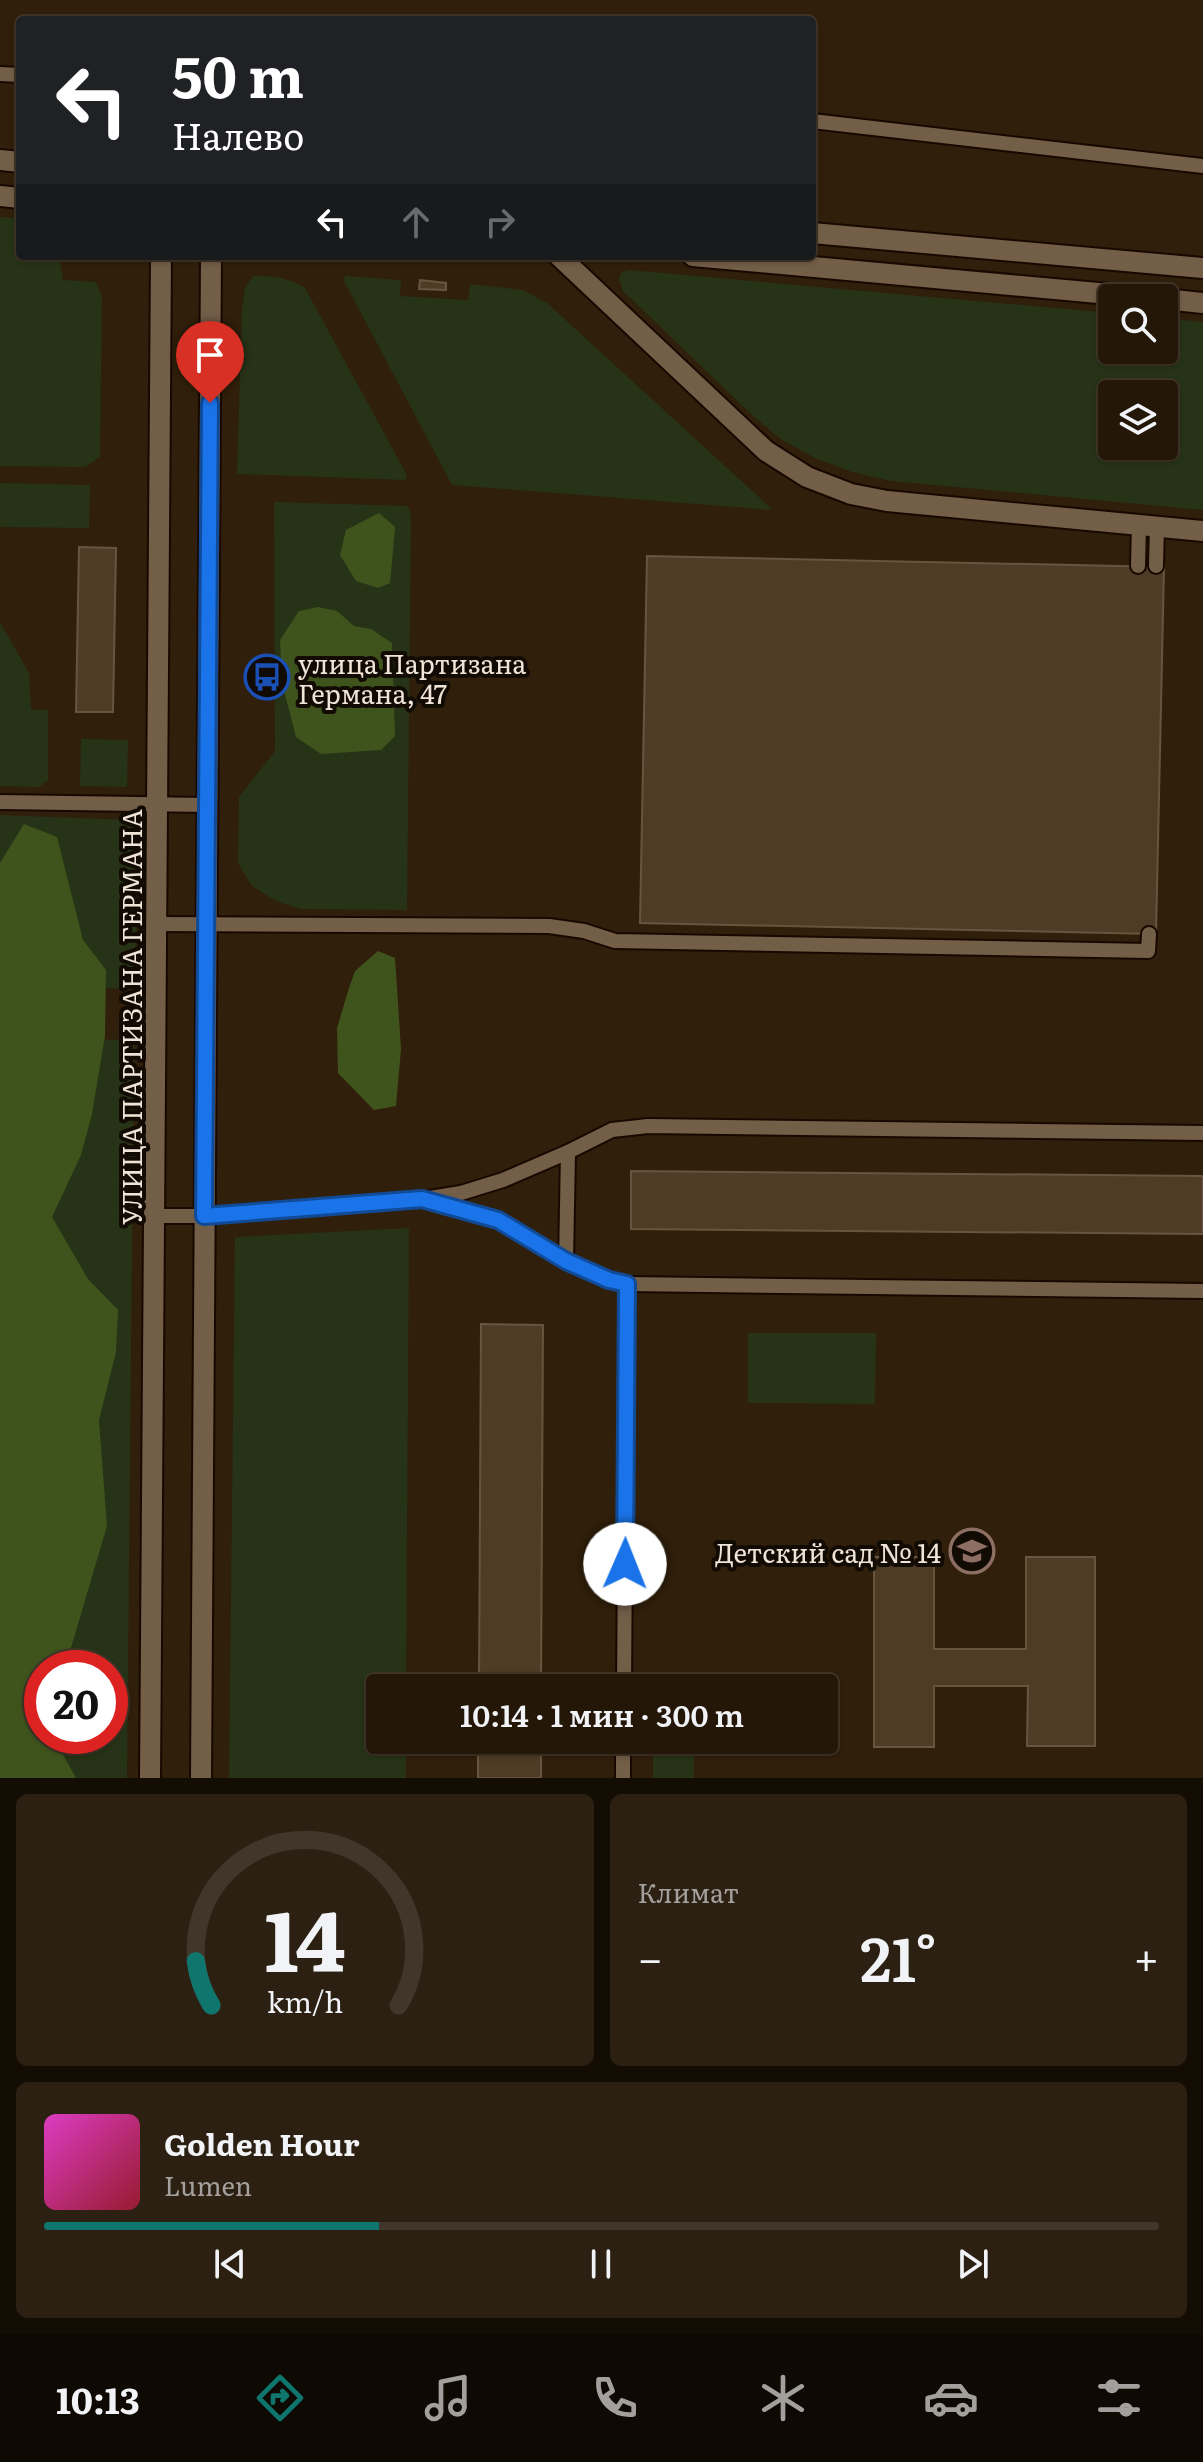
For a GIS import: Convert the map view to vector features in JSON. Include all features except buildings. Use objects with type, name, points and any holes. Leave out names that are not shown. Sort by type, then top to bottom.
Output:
[{"type":"main road","points":[[816,233],[1203,268]]},
{"type":"main road","name":"УЛИЦА ПАРТИЗАНА ГЕРМАНА","points":[[150,1778],[161,260]]},
{"type":"main road","points":[[201,1778],[211,260]]},
{"type":"main road","points":[[563,260],[766,451],[807,477],[851,494],[887,501],[1203,531]]},
{"type":"main road","points":[[737,260],[1098,293]]},
{"type":"main road","points":[[1178,300],[1203,303]]},
{"type":"lane","points":[[816,121],[1203,166]]},
{"type":"lane","points":[[1138,566],[1148,525]]},
{"type":"lane","points":[[1148,525],[1156,566]]},
{"type":"lane","points":[[0,802],[207,805]]},
{"type":"lane","points":[[156,924],[549,926],[584,931],[615,941],[1148,951],[1149,934]]},
{"type":"lane","points":[[154,1216],[204,1216],[422,1199],[475,1189],[568,1152],[612,1130],[648,1126],[1203,1133]]},
{"type":"lane","points":[[566,1261],[568,1152]]},
{"type":"lane","points":[[422,1199],[498,1220],[566,1261],[609,1280],[627,1284],[1203,1291]]},
{"type":"lane","points":[[624,1674],[627,1284]]},
{"type":"lane","points":[[623,1754],[623,1778]]},
{"type":"green space","points":[[0,217],[16,218],[16,260],[60,260],[63,280],[96,282],[102,297],[100,457],[85,467],[0,466]]},
{"type":"green space","points":[[628,270],[1098,312],[1098,364],[1178,364],[1178,319],[1203,322],[1203,510],[891,481],[852,472],[815,458],[782,440],[753,416],[623,291],[619,279],[621,273]]},
{"type":"green space","points":[[253,276],[293,281],[305,288],[407,475],[405,480],[237,474],[242,308],[245,287]]},
{"type":"green space","points":[[345,276],[401,280],[400,296],[468,300],[470,284],[523,290],[547,303],[773,510],[452,485],[344,281]]},
{"type":"green space","points":[[0,483],[90,485],[89,528],[0,527]]},
{"type":"green space","points":[[274,502],[408,506],[411,517],[407,910],[301,909],[278,902],[251,885],[238,863],[239,797],[275,751]]},
{"type":"green space","points":[[379,513],[395,527],[390,583],[378,588],[356,581],[340,555],[346,530]]},
{"type":"green space","points":[[318,607],[337,611],[354,626],[371,629],[392,643],[395,736],[381,750],[321,754],[296,737],[282,683],[280,640],[299,611]]},
{"type":"green space","points":[[0,622],[29,673],[31,710],[48,710],[48,780],[39,787],[0,786]]},
{"type":"green space","points":[[81,739],[128,740],[127,787],[80,786]]},
{"type":"green space","points":[[0,815],[131,820],[137,829],[135,989],[0,986]]},
{"type":"green space","points":[[24,824],[57,837],[83,940],[106,970],[105,1036],[92,1114],[81,1155],[52,1217],[88,1279],[118,1310],[116,1352],[99,1420],[107,1526],[70,1650],[24,1650],[24,1754],[63,1754],[76,1778],[0,1778],[0,863]]},
{"type":"green space","points":[[378,951],[395,958],[401,1049],[396,1106],[374,1110],[338,1073],[337,1028],[355,971]]},
{"type":"green space","points":[[0,1038],[134,1040],[128,1673],[128,1650],[24,1650],[24,1754],[127,1754],[127,1778],[0,1778]]},
{"type":"green space","points":[[409,1228],[406,1674],[366,1674],[366,1754],[406,1754],[406,1778],[229,1778],[235,1237]]},
{"type":"green space","points":[[748,1333],[876,1333],[875,1404],[748,1403]]},
{"type":"green space","points":[[653,1754],[694,1754],[694,1778],[653,1778]]},
{"type":"place","name":"улица Партизана Германа, 47","points":[[267,677]]},
{"type":"place","name":"Детский сад № 14","points":[[972,1551]]},
{"type":"route","points":[[210,403],[204,1216],[422,1199],[498,1220],[566,1261],[609,1280],[627,1284],[625,1564]]}]
